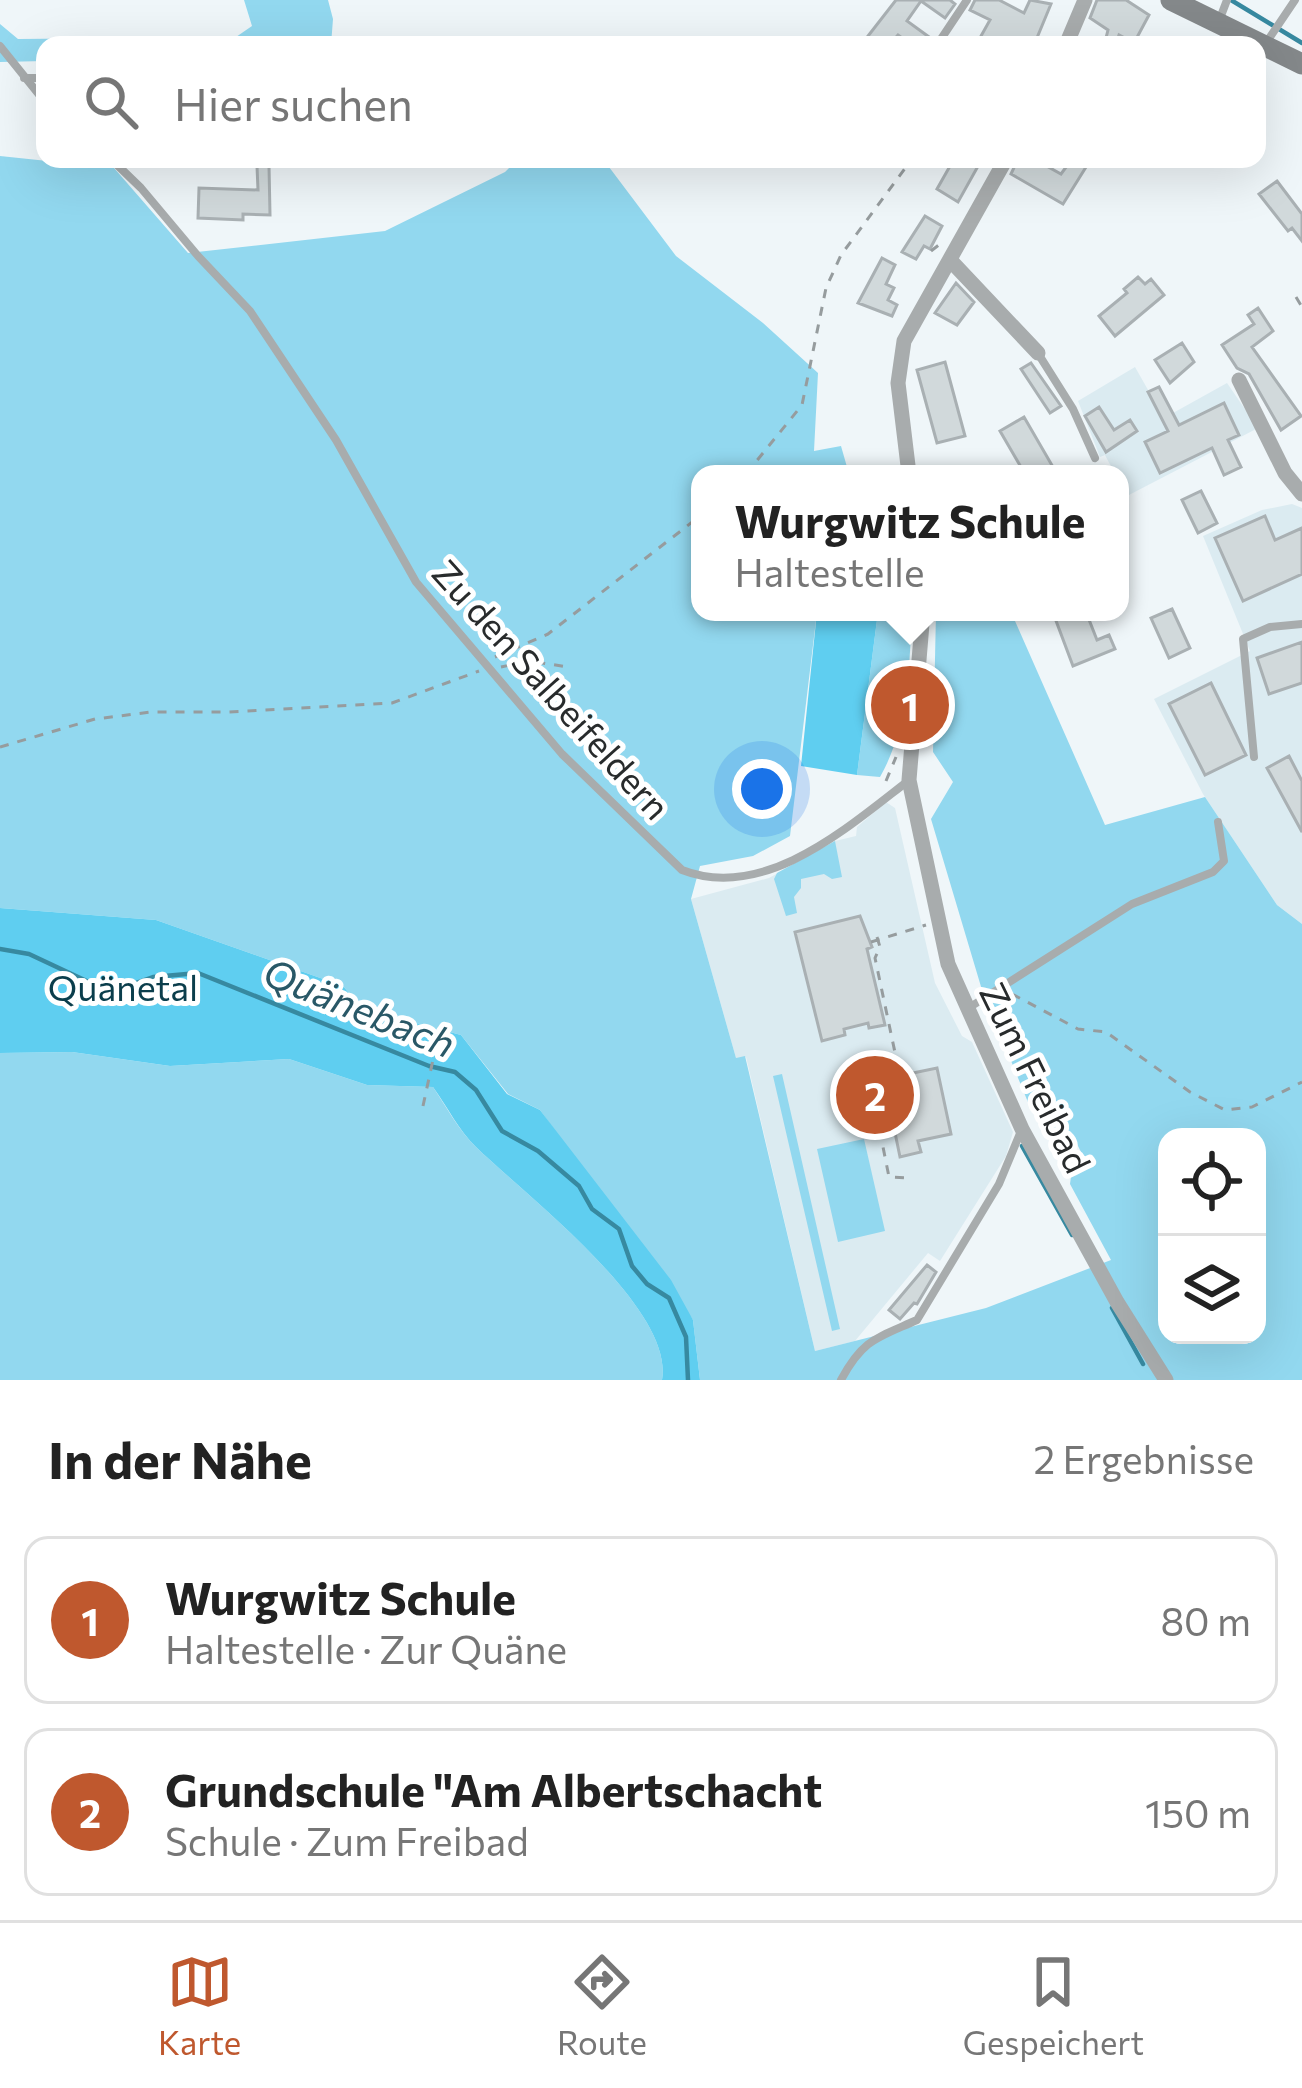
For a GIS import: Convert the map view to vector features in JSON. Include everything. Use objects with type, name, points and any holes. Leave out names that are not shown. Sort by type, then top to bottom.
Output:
[{"type":"street","points":[[1070,36],[1085,0]]},
{"type":"street","points":[[1171,0],[1224,8],[1272,33],[1302,64]]},
{"type":"street","points":[[908,465],[899,407],[904,341],[1001,168]]},
{"type":"street","points":[[951,260],[1038,353]]},
{"type":"street","points":[[1239,380],[1286,473],[1302,494]]},
{"type":"street","name":"Zum Freibad","points":[[922,621],[909,780],[938,923],[966,1010],[1022,1129],[1166,1380]]},
{"type":"lane","points":[[943,36],[968,0]]},
{"type":"lane","points":[[1272,33],[1295,0]]},
{"type":"lane","points":[[0,46],[36,92]]},
{"type":"lane","points":[[23,78],[36,78]]},
{"type":"lane","name":"Zu den Salbeifeldern","points":[[120,168],[250,310],[348,459],[416,582],[562,754],[682,870],[730,880],[798,857],[909,780]]},
{"type":"lane","points":[[1038,353],[1073,409],[1095,458]]},
{"type":"lane","points":[[1254,757],[1244,639],[1270,627],[1302,624]]},
{"type":"lane","points":[[966,1010],[1132,904],[1213,872],[1224,861],[1218,822]]},
{"type":"lane","points":[[841,1380],[865,1344],[886,1330],[917,1320],[999,1184],[1022,1129]]},
{"type":"path","points":[[753,465],[802,405],[826,288],[841,255],[905,168]]},
{"type":"path","points":[[932,251],[942,243]]},
{"type":"path","points":[[1295,297],[1302,307]]},
{"type":"path","points":[[489,669],[497,654],[548,634],[691,523]]},
{"type":"path","points":[[0,747],[94,719],[151,712],[392,703],[489,669],[529,661],[568,667]]},
{"type":"path","points":[[871,942],[925,926]]},
{"type":"path","points":[[878,937],[875,958],[897,1062]]},
{"type":"path","points":[[1003,988],[1078,1029],[1106,1032],[1190,1092],[1225,1110],[1252,1106],[1302,1082]]},
{"type":"path","points":[[423,1106],[442,1018]]},
{"type":"path","points":[[874,1060],[869,1077],[889,1177],[907,1178]]},
{"type":"shaded area","points":[[244,0],[328,0],[333,19],[332,36],[237,36],[252,26]]},
{"type":"shaded area","points":[[0,24],[18,39],[36,39],[36,61],[0,62]]},
{"type":"shaded area","points":[[0,156],[36,160],[36,168],[114,168],[188,253],[385,231],[509,168],[610,168],[676,256],[763,323],[818,373],[814,451],[841,446],[846,465],[691,465],[691,621],[816,621],[790,836],[753,856],[700,866],[691,899],[736,1058],[745,1056],[815,1351],[986,1308],[1111,1260],[1070,1184],[1072,1169],[1082,1154],[1073,1136],[1049,1127],[1032,1112],[982,990],[931,819],[953,782],[933,752],[936,621],[1015,621],[1105,825],[1205,797],[1277,905],[1302,924],[1302,1380],[700,1380],[693,1320],[540,1110],[508,1094],[461,1035],[416,1023],[376,1025],[343,986],[156,920],[0,908]]},
{"type":"shaded area","points":[[1135,367],[1164,418],[1227,383],[1258,428],[1129,495],[1129,465],[1110,465],[1105,455],[1100,457],[1078,401]]},
{"type":"shaded area","points":[[1292,504],[1302,508],[1302,924],[1277,905],[1203,794],[1154,699],[1250,651],[1203,536],[1262,510]]},
{"type":"shaded area","points":[[877,621],[911,621],[902,718],[890,758],[880,777],[857,775]]},
{"type":"shaded area","points":[[886,802],[895,808],[935,983],[962,1036],[972,1042],[1013,1132],[1006,1156],[940,1261],[928,1253],[855,1341],[815,1351],[746,1057],[736,1058],[691,899],[769,878],[835,841],[856,836],[857,827]]},
{"type":"shaded area","points":[[835,841],[842,877],[832,879],[824,874],[801,879],[794,897],[797,913],[786,916],[774,879],[777,873]]},
{"type":"shaded area","points":[[72,1052],[170,1066],[289,1059],[367,1085],[433,1087],[470,1141],[622,1287],[660,1351],[662,1380],[0,1380],[0,1053]]},
{"type":"shaded area","points":[[782,1074],[840,1329],[832,1331],[773,1076]]},
{"type":"shaded area","points":[[864,1139],[885,1231],[838,1242],[817,1149]]},
{"type":"green space","points":[[816,621],[877,621],[857,775],[801,766]]},
{"type":"green space","name":"Quänetal","points":[[0,908],[156,920],[343,986],[376,1025],[416,1023],[461,1035],[507,1094],[540,1110],[671,1280],[693,1320],[700,1380],[662,1380],[660,1351],[622,1287],[470,1141],[433,1087],[367,1085],[289,1059],[170,1066],[72,1052],[0,1053]]},
{"type":"building","points":[[896,0],[950,0],[955,4],[945,18],[921,1],[907,21],[928,36],[868,36]]},
{"type":"building","points":[[975,0],[999,0],[1024,13],[1030,0],[1051,4],[1038,36],[981,36],[990,20],[970,10]]},
{"type":"building","points":[[1097,0],[1126,0],[1149,15],[1138,36],[1106,36],[1108,30],[1090,18]]},
{"type":"building","points":[[257,168],[269,168],[270,215],[243,214],[243,220],[198,218],[199,188],[258,190]]},
{"type":"building","points":[[949,168],[977,168],[958,202],[937,189]]},
{"type":"building","points":[[1014,168],[1050,168],[1061,174],[1065,168],[1085,168],[1063,204],[1011,174]]},
{"type":"building","points":[[1277,181],[1302,214],[1302,241],[1259,194]]},
{"type":"building","points":[[925,216],[942,226],[930,249],[924,246],[916,259],[902,252]]},
{"type":"building","points":[[882,258],[895,265],[886,284],[894,288],[888,300],[897,305],[892,316],[858,303]]},
{"type":"building","points":[[1138,277],[1145,284],[1151,279],[1164,295],[1115,336],[1099,316]]},
{"type":"building","points":[[956,283],[974,302],[957,325],[935,313]]},
{"type":"building","points":[[1258,308],[1273,331],[1252,347],[1301,416],[1281,430],[1249,374],[1237,368],[1222,345],[1254,324],[1248,315]]},
{"type":"building","points":[[1182,343],[1194,362],[1170,383],[1155,360]]},
{"type":"building","points":[[945,362],[965,436],[937,443],[917,370]]},
{"type":"building","points":[[1031,363],[1061,406],[1050,413],[1021,369]]},
{"type":"building","points":[[1159,387],[1179,425],[1224,403],[1239,435],[1228,440],[1241,467],[1224,475],[1212,448],[1160,473],[1145,442],[1168,431],[1148,392]]},
{"type":"building","points":[[1099,407],[1114,430],[1130,420],[1137,431],[1106,452],[1085,416]]},
{"type":"building","points":[[1024,417],[1052,465],[1020,465],[1000,431]]},
{"type":"building","points":[[1201,491],[1217,523],[1198,533],[1182,500]]},
{"type":"building","points":[[1265,516],[1275,540],[1302,528],[1302,574],[1243,601],[1215,538]]},
{"type":"building","points":[[1172,609],[1190,648],[1169,658],[1151,618]]},
{"type":"building","points":[[1056,621],[1090,621],[1097,640],[1109,635],[1115,649],[1073,666]]},
{"type":"building","points":[[1302,642],[1302,683],[1269,694],[1257,658]]},
{"type":"building","points":[[1211,683],[1246,755],[1205,775],[1169,704]]},
{"type":"building","points":[[1289,756],[1302,781],[1302,832],[1267,768]]},
{"type":"building","points":[[860,916],[872,947],[867,949],[885,1025],[869,1028],[868,1023],[844,1029],[845,1035],[822,1041],[795,932]]},
{"type":"building","points":[[937,1068],[951,1134],[918,1141],[921,1152],[900,1157],[884,1079]]},
{"type":"building","points":[[927,1265],[936,1272],[917,1304],[900,1319],[889,1310]]},
{"type":"waterway","points":[[1231,0],[1302,43]]},
{"type":"waterway","name":"Quänebach","points":[[0,949],[29,954],[110,992],[153,977],[198,973],[429,1066],[455,1072],[476,1090],[502,1131],[538,1151],[579,1186],[592,1209],[619,1229],[632,1266],[647,1284],[669,1298],[686,1337],[688,1380]]},
{"type":"waterway","points":[[1022,1146],[1072,1235]]},
{"type":"waterway","points":[[1112,1308],[1143,1364]]},
{"type":"place","name":"Wurgwitz Schule","points":[[910,705]]},
{"type":"place","name":"Grundschule \"Am Albertschacht","points":[[875,1095]]}]
